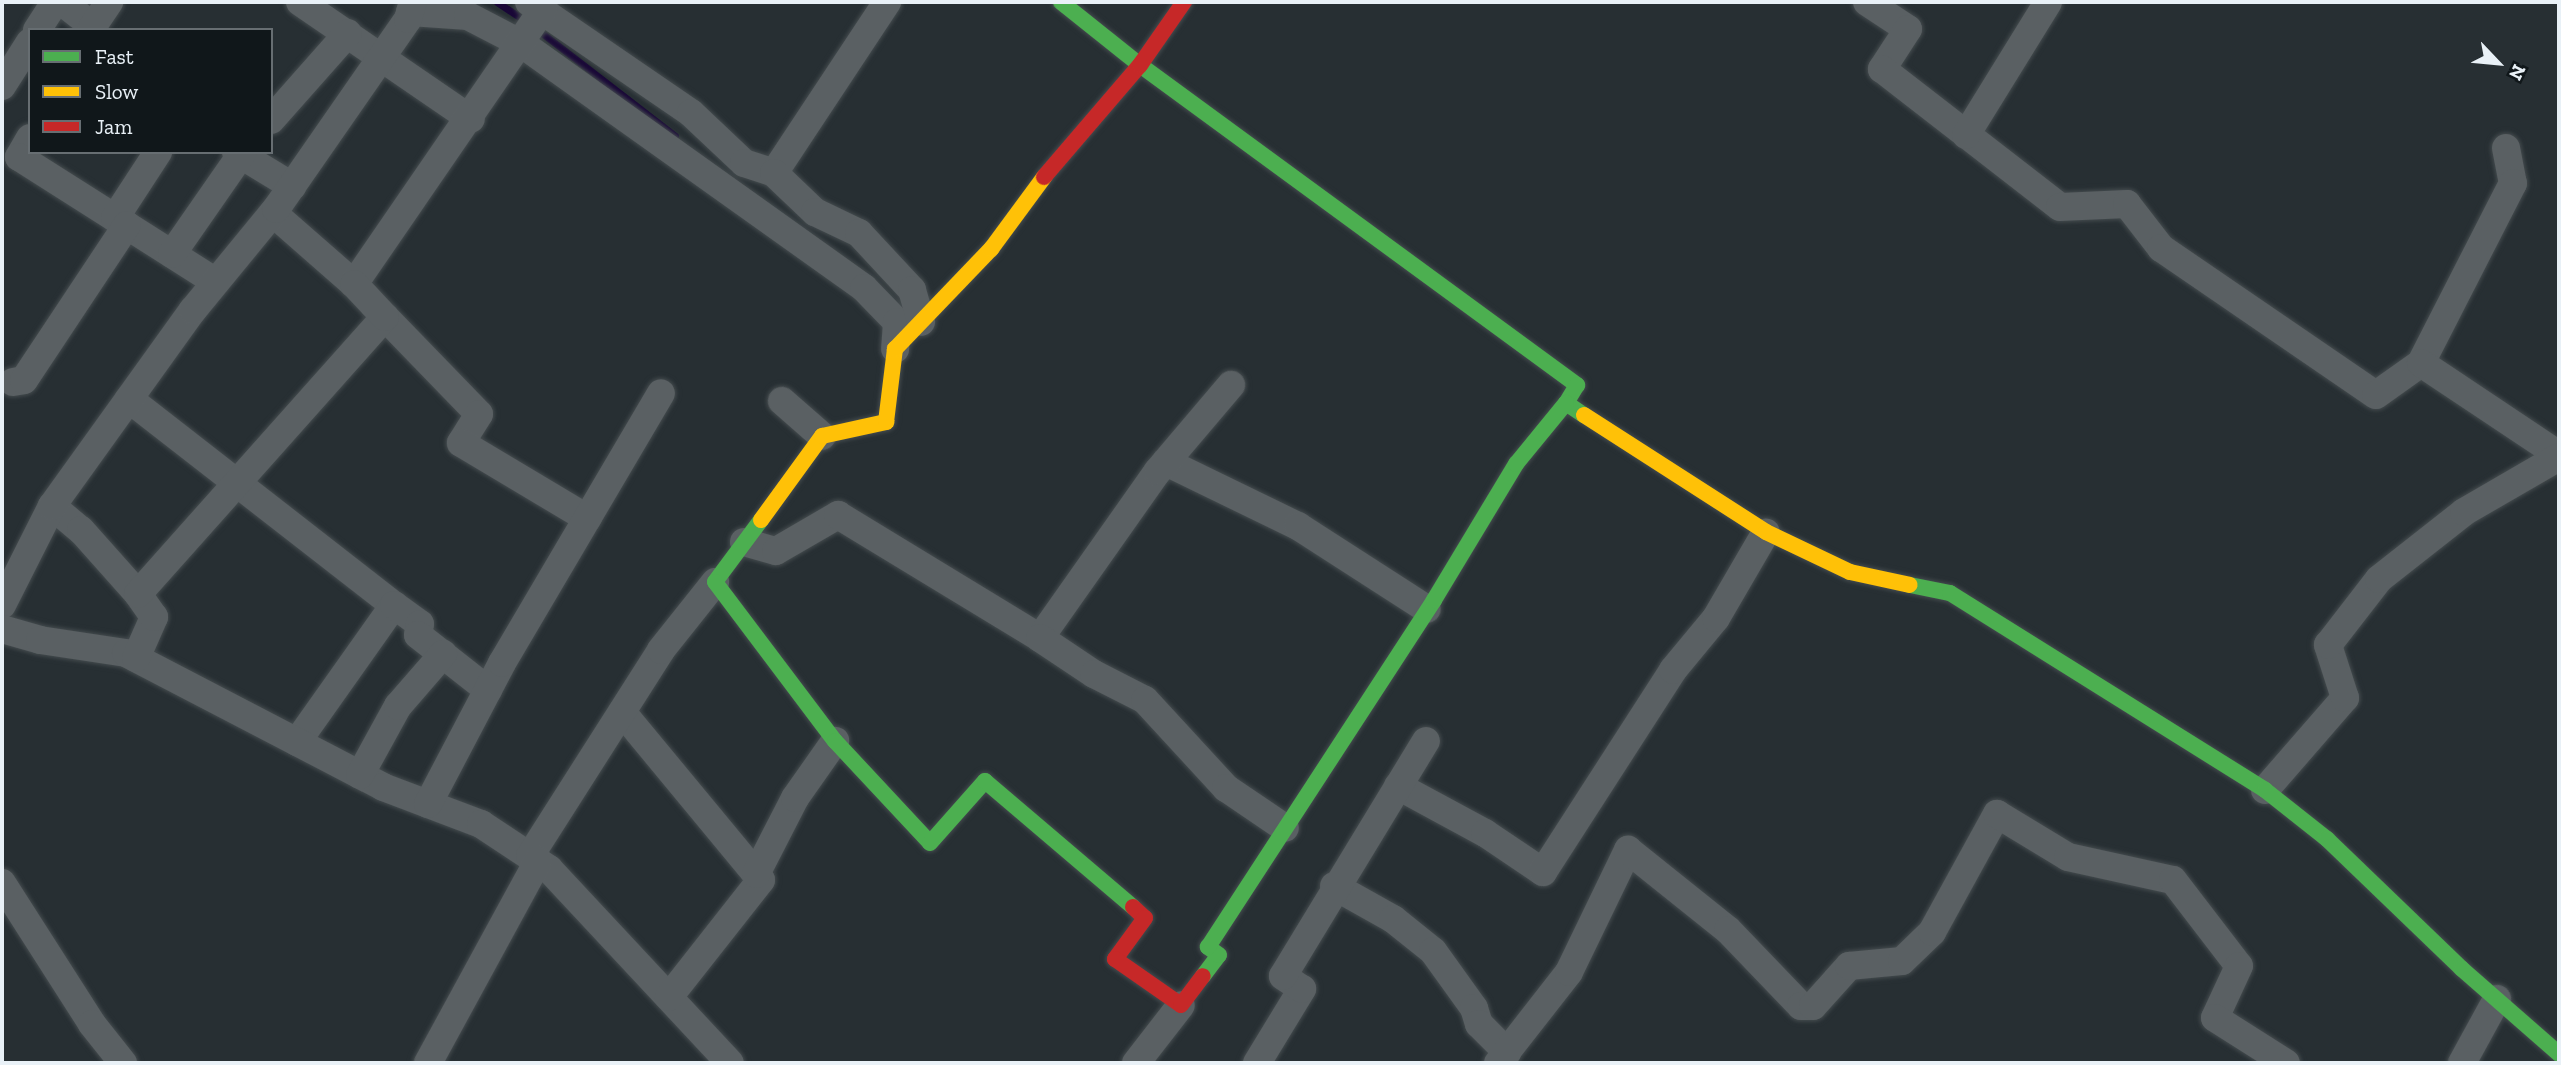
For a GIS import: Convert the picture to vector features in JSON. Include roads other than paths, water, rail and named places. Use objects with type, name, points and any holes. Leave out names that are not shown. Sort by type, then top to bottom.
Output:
[{"type":"street","points":[[38,28],[55,2]]},
{"type":"street","points":[[62,2],[92,28],[108,2]]},
{"type":"street","points":[[300,2],[471,119]]},
{"type":"street","points":[[774,173],[887,2]]},
{"type":"street","points":[[1061,2],[1140,65],[1577,384],[1566,403],[1516,464],[1427,609],[1208,947],[1219,954],[1181,1005],[1152,1058]]},
{"type":"street","points":[[895,349],[991,249],[1025,199],[1140,65],[1184,2]]},
{"type":"street","points":[[1867,2],[1908,29],[1882,69],[1966,135],[2060,207],[2127,204],[2161,248],[2376,395],[2421,363],[2513,183],[2506,148]]},
{"type":"street","points":[[1966,135],[2048,2]]},
{"type":"street","points":[[354,284],[524,41],[536,5],[691,113],[744,163],[774,173],[815,212],[859,233],[912,290],[921,322]]},
{"type":"street","points":[[2,605],[52,506],[216,282],[273,213],[382,56],[412,6],[468,16],[524,41],[864,289],[897,322],[886,422],[822,436],[715,582],[661,650],[534,859],[428,1063]]},
{"type":"street","points":[[273,118],[348,33]]},
{"type":"street","points":[[2,86],[28,44]]},
{"type":"street","points":[[17,148],[216,282]]},
{"type":"street","points":[[6,385],[24,380],[122,221],[157,154]]},
{"type":"street","points":[[172,254],[239,154]]},
{"type":"street","points":[[242,154],[292,186]]},
{"type":"street","points":[[273,213],[354,284],[479,414],[461,443],[587,519]]},
{"type":"street","points":[[138,594],[385,317]]},
{"type":"street","points":[[2265,790],[2346,698],[2328,646],[2379,579],[2465,512],[2559,456],[2421,363]]},
{"type":"street","points":[[1041,638],[1166,462],[1231,385]]},
{"type":"street","points":[[428,804],[488,690],[661,393]]},
{"type":"street","points":[[129,400],[235,485],[420,624],[418,635],[488,690]]},
{"type":"street","points":[[782,401],[822,436]]},
{"type":"street","points":[[1566,403],[1766,532],[1850,572],[1950,593],[2265,790],[2327,839],[2559,1054]]},
{"type":"street","points":[[1166,462],[1298,526],[1427,609]]},
{"type":"street","points":[[52,506],[81,530],[138,594],[154,617],[136,658]]},
{"type":"street","points":[[744,542],[776,551],[838,514],[1041,638],[1094,674],[1145,700],[1226,788],[1285,828]]},
{"type":"street","points":[[1398,786],[1485,833],[1543,872],[1673,670],[1716,618],[1766,532]]},
{"type":"street","points":[[715,582],[835,741],[930,843],[985,780],[1144,918],[1115,959],[1181,1005]]},
{"type":"street","points":[[297,742],[394,605]]},
{"type":"street","points":[[2,629],[136,658],[360,775],[481,824],[534,859],[730,1063]]},
{"type":"street","points":[[360,775],[398,706],[443,654]]},
{"type":"street","points":[[622,712],[761,880],[669,997]]},
{"type":"street","points":[[756,874],[795,798],[835,741]]},
{"type":"street","points":[[1257,1063],[1302,989],[1283,976],[1334,886],[1426,741]]},
{"type":"street","points":[[1334,886],[1393,919],[1433,951],[1474,1008],[1479,1024],[1502,1058],[1569,972],[1628,850],[1728,930],[1801,1006],[1813,1006],[1849,966],[1902,961],[1932,932],[1997,814],[2068,857],[2173,880],[2239,966],[2215,1018],[2286,1063]]},
{"type":"street","points":[[2,883],[92,1024],[123,1063]]},
{"type":"street","points":[[2462,1063],[2497,999]]},
{"type":"waterway","points":[[497,2],[528,23]]},
{"type":"waterway","points":[[538,30],[675,136]]}]
